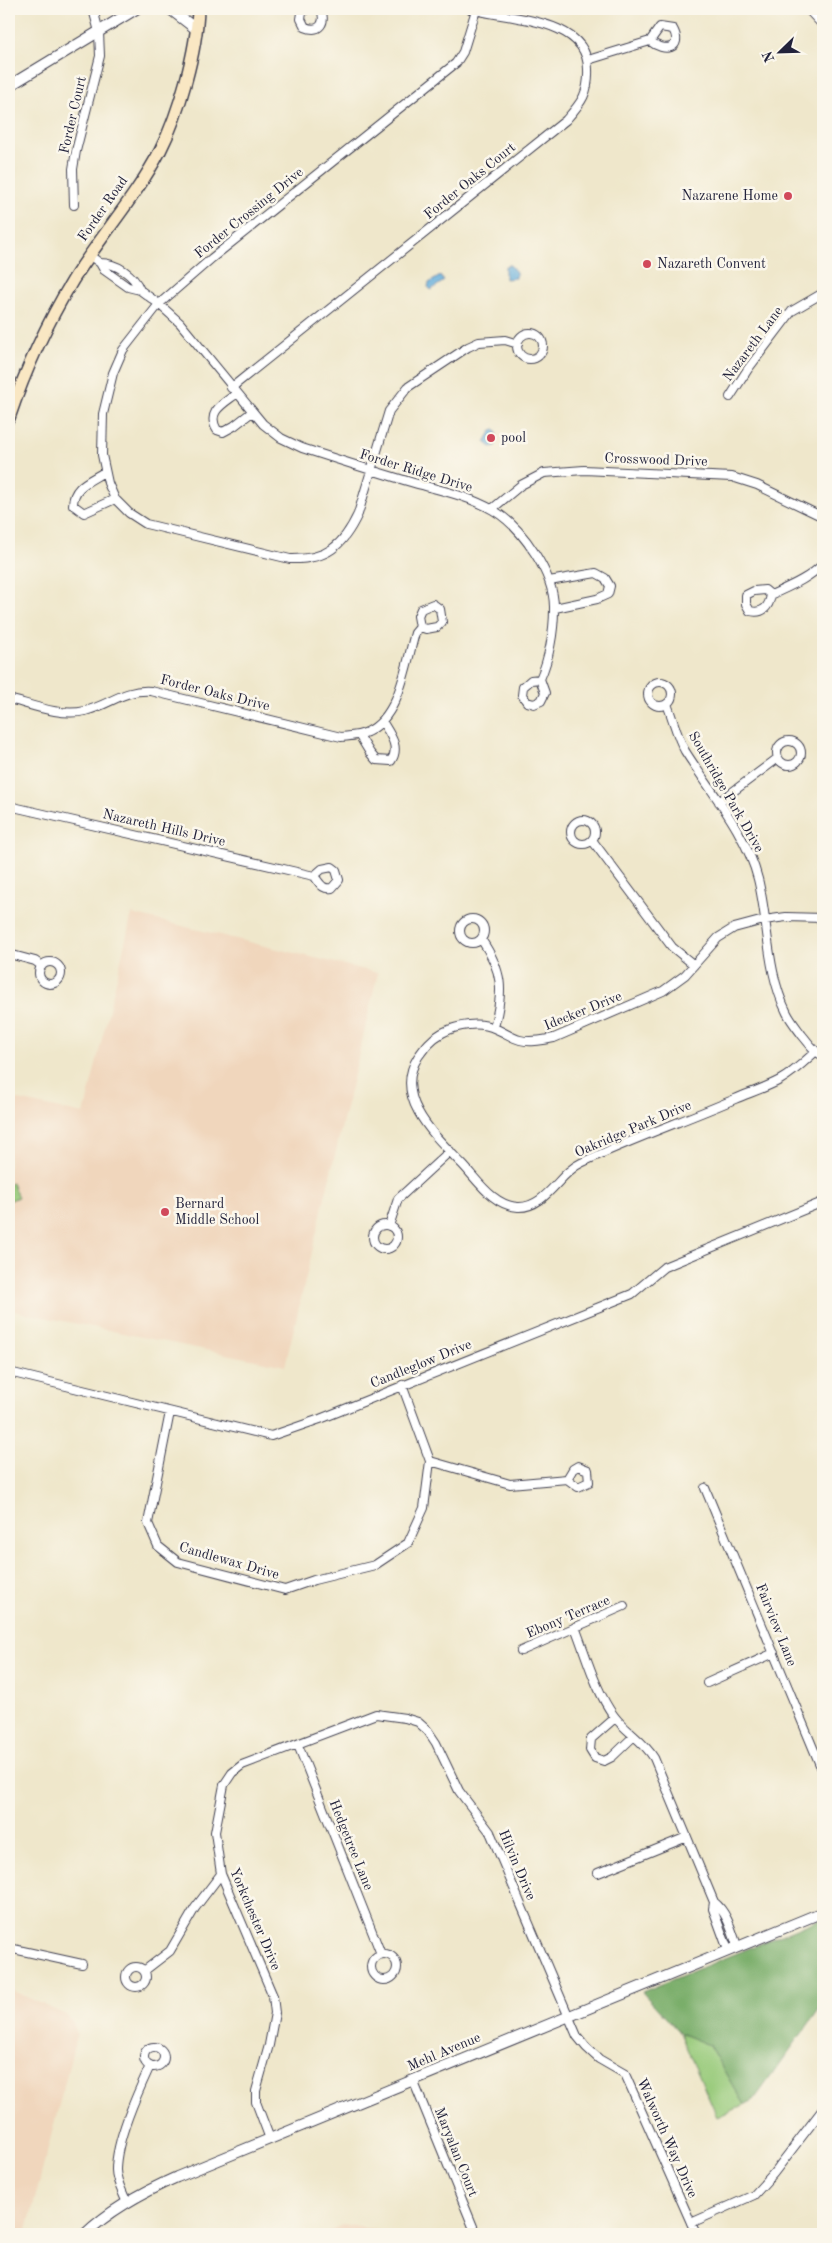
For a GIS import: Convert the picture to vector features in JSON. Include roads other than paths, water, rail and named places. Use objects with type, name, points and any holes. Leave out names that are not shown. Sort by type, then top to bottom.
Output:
[{"type":"main road","name":"Forder Road","points":[[9,418],[12,397],[47,328],[89,255],[160,152],[170,129],[178,102],[199,10]]},
{"type":"street","name":"Forder Court","points":[[74,205],[73,169],[100,56],[98,32],[93,9]]},
{"type":"street","points":[[9,86],[136,9]]},
{"type":"street","points":[[170,9],[196,29]]},
{"type":"street","points":[[306,9],[302,13],[301,19],[305,27],[311,30],[317,29],[322,24],[324,16],[321,9]]},
{"type":"street","points":[[809,9],[823,24]]},
{"type":"street","points":[[473,10],[518,17],[556,27],[577,42],[588,60],[650,41]]},
{"type":"street","name":"Forder Crossing Drive","points":[[473,10],[463,52],[456,63],[212,258],[159,304],[123,350],[113,373],[104,414],[102,455],[104,472],[115,499],[129,513],[146,524],[290,559],[307,559],[330,552],[344,538],[358,514],[389,412],[408,387],[468,346],[479,342],[505,340],[518,344]]},
{"type":"street","name":"Forder Oaks Court","points":[[234,391],[566,120],[582,103],[588,84],[588,60]]},
{"type":"street","name":"Forder Ridge Drive","points":[[89,255],[120,282],[128,287],[140,290],[180,323],[252,412],[263,424],[281,438],[302,448],[455,495],[492,509],[508,520],[521,533],[549,581],[555,608],[546,666],[540,679]]},
{"type":"street","name":"Nazareth Lane","points":[[730,397],[748,369],[792,312],[823,292]]},
{"type":"street","points":[[234,391],[212,416],[213,424],[217,430],[223,432],[229,429],[252,412]]},
{"type":"street","name":"Crosswood Drive","points":[[492,509],[521,485],[544,473],[584,470],[732,477],[757,485],[823,517]]},
{"type":"street","points":[[104,472],[79,488],[73,496],[73,505],[84,513],[115,499]]},
{"type":"street","points":[[771,595],[798,584],[823,564]]},
{"type":"street","points":[[549,581],[596,573],[605,578],[610,586],[608,594],[597,599],[555,608]]},
{"type":"street","name":"Forder Oaks Drive","points":[[9,699],[69,713],[94,708],[130,691],[151,691],[341,737],[359,735],[369,731],[389,715],[396,700],[415,633],[420,628]]},
{"type":"street","name":"Southridge Park Drive","points":[[667,704],[684,749],[740,836],[753,863],[763,900],[764,920],[779,996],[788,1015],[815,1052],[823,1056]]},
{"type":"street","points":[[359,735],[376,760],[391,761],[396,755],[396,748],[382,721]]},
{"type":"street","points":[[719,802],[778,758]]},
{"type":"street","name":"Nazareth Hills Drive","points":[[9,806],[314,876]]},
{"type":"street","points":[[592,840],[672,947],[694,965]]},
{"type":"street","name":"Idecker Drive","points":[[450,1151],[421,1118],[412,1102],[411,1076],[414,1063],[431,1039],[442,1032],[460,1026],[494,1027],[521,1040],[537,1041],[554,1038],[663,991],[685,975],[718,938],[734,928],[764,920],[786,917],[823,918]]},
{"type":"street","points":[[481,939],[493,956],[500,977],[501,1002],[494,1027]]},
{"type":"street","points":[[9,954],[35,961],[42,966]]},
{"type":"street","name":"Oakridge Park Drive","points":[[450,1151],[495,1199],[506,1205],[520,1207],[531,1205],[540,1200],[579,1164],[780,1080],[815,1052]]},
{"type":"street","points":[[389,1226],[398,1199],[450,1151]]},
{"type":"street","name":"Candleglow Drive","points":[[9,1372],[271,1436],[320,1419],[632,1294],[664,1267],[823,1202]]},
{"type":"street","points":[[402,1385],[430,1461],[510,1484],[567,1479]]},
{"type":"street","name":"Candlewax Drive","points":[[170,1412],[148,1523],[158,1546],[178,1562],[285,1590],[314,1580],[375,1566],[408,1543],[424,1508],[430,1461]]},
{"type":"street","name":"Fairview Lane","points":[[705,1488],[823,1772]]},
{"type":"street","name":"Ebony Terrace","points":[[520,1651],[624,1606]]},
{"type":"street","points":[[575,1627],[604,1699],[615,1718],[649,1750],[654,1758],[714,1902],[719,1906],[727,1920],[733,1948]]},
{"type":"street","points":[[707,1683],[774,1654]]},
{"type":"street","name":"Yorkchester Drive","points":[[270,2139],[256,2102],[256,2091],[275,2012],[273,1996],[221,1874],[215,1832],[224,1785],[232,1773],[242,1765],[376,1714],[406,1718]]},
{"type":"street","name":"Hilvin Drive","points":[[406,1718],[418,1722],[428,1731],[436,1743],[459,1791],[490,1832],[568,2015]]},
{"type":"street","points":[[615,1718],[591,1739],[590,1750],[595,1758],[601,1761],[612,1757],[634,1736]]},
{"type":"street","name":"Hedgetree Lane","points":[[298,1745],[381,1954]]},
{"type":"street","points":[[598,1873],[687,1837]]},
{"type":"street","points":[[144,1971],[170,1951],[195,1908],[221,1874]]},
{"type":"street","name":"Mehl Avenue","points":[[85,2234],[127,2203],[161,2184],[568,2015],[823,1912]]},
{"type":"street","points":[[9,1948],[82,1964]]},
{"type":"street","name":"Walworth Way Drive","points":[[568,2015],[577,2036],[586,2048],[599,2059],[625,2074],[696,2234]]},
{"type":"street","points":[[127,2203],[115,2172],[117,2155],[129,2117],[150,2066]]},
{"type":"street","name":"Maryalan Court","points":[[413,2080],[476,2234]]},
{"type":"street","points":[[691,2223],[754,2195],[773,2174],[823,2109]]},
{"type":"water","points":[[510,265],[516,272],[516,278],[505,279],[505,266]]},
{"type":"water","points":[[440,276],[444,281],[431,290],[428,287],[429,283]]},
{"type":"water","name":"pool","points":[[495,429],[497,434],[493,441],[496,446],[491,447],[485,442],[492,430]]},
{"type":"place","name":"Nazarene Home","points":[[788,196]]},
{"type":"place","name":"Nazareth Convent","points":[[647,264]]},
{"type":"place","name":"pool","points":[[491,438]]},
{"type":"place","name":"Bernard Middle School","points":[[165,1212]]}]
